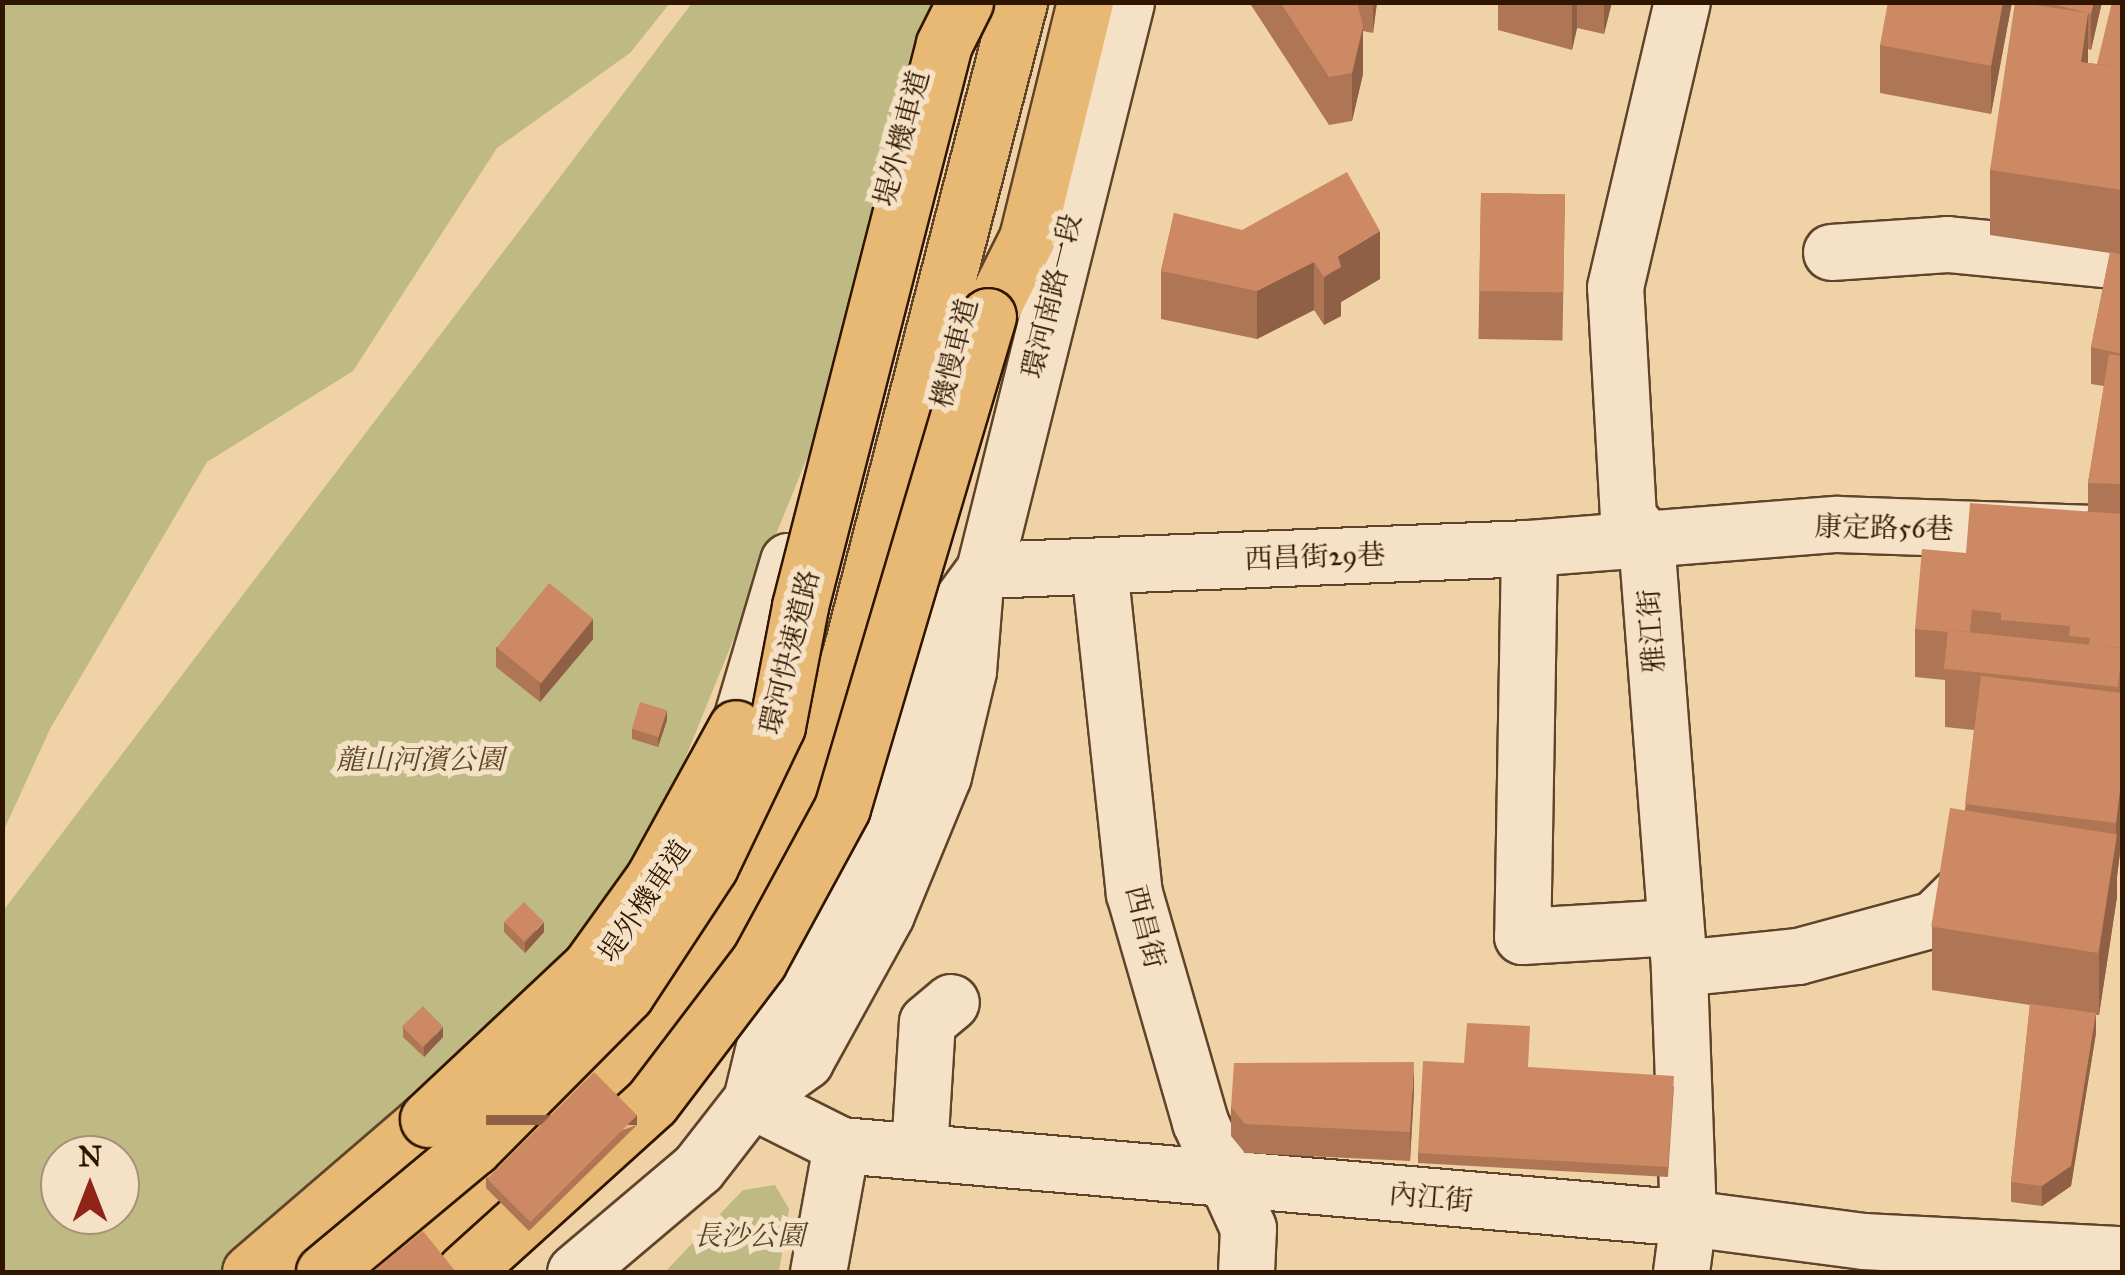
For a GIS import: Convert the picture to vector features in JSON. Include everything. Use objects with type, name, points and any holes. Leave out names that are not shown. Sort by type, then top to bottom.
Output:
[{"type":"highway","name":"環河快速道路","points":[[400,1272],[508,1182],[671,1014],[741,910],[805,784],[850,655],[1019,2]]},
{"type":"highway","points":[[464,1272],[652,1102],[760,961],[842,808],[988,316],[1054,2]]},
{"type":"highway","points":[[988,316],[1026,238],[1085,2]]},
{"type":"highway","name":"環河快速道路","points":[[321,1272],[473,1148],[626,994],[710,866],[777,726],[800,606],[952,11]]},
{"type":"highway","points":[[250,1272],[589,968],[661,865],[800,606]]},
{"type":"street","name":"機慢車道","points":[[925,688],[892,663],[884,638],[1041,2]]},
{"type":"street","name":"環河南路一段","points":[[575,1272],[698,1168],[751,1100],[805,1061],[886,914],[942,776],[968,671],[979,579],[1126,2]]},
{"type":"street","name":"雅江街","points":[[1681,1272],[1688,1218],[1677,948],[1646,538],[1628,517],[1616,287],[1682,2]]},
{"type":"street","name":"堤外機車道","points":[[270,1272],[446,1122],[599,970],[685,846],[740,723],[952,11]]},
{"type":"street","name":"堤外機車道","points":[[321,1272],[468,1144],[622,989],[708,863],[764,741],[952,11]]},
{"type":"street","points":[[1830,252],[1946,244],[2122,260]]},
{"type":"street","name":"康定路56巷","points":[[1646,538],[1837,524],[2122,534]]},
{"type":"street","name":"西昌街29巷","points":[[979,579],[1099,567],[1529,548],[1646,538]]},
{"type":"street","points":[[1529,548],[1522,936],[1798,956],[1934,919],[1992,860],[1999,821]]},
{"type":"street","name":"西昌街","points":[[1099,567],[1134,893],[1200,1122],[1248,1228],[1246,1272]]},
{"type":"street","name":"環河南路一段","points":[[751,1100],[767,1034],[825,945],[890,808],[937,634],[979,579]]},
{"type":"street","points":[[919,1150],[927,1022],[951,1002]]},
{"type":"street","name":"內江街","points":[[751,1100],[841,1145],[1230,1183],[1688,1218],[1860,1257],[2122,1254]]},
{"type":"street","points":[[818,1272],[841,1145]]},
{"type":"green space","points":[[3,2],[670,3],[630,53],[497,148],[353,371],[207,462],[50,729],[3,832]]},
{"type":"green space","name":"龍山河濱公園","points":[[692,3],[980,3],[944,120],[627,902],[223,1272],[3,1272],[3,911]]},
{"type":"green space","name":"長沙公園","points":[[775,1185],[789,1209],[779,1272],[665,1272],[743,1190]]},
{"type":"building","points":[[1280,2],[1357,2],[1363,26],[1352,73],[1329,77]]},
{"type":"building","points":[[1888,2],[2003,2],[1991,66],[1880,45]]},
{"type":"building","points":[[2015,2],[2088,13],[2081,62],[2122,68],[2122,190],[1990,170]]},
{"type":"building","points":[[2045,2],[2094,2],[2091,14]]},
{"type":"building","points":[[2112,2],[2122,2],[2122,68],[2097,64]]},
{"type":"building","points":[[1347,172],[1380,231],[1338,256],[1341,267],[1324,277],[1314,262],[1257,291],[1161,271],[1174,213],[1242,230]]},
{"type":"building","points":[[1481,193],[1565,194],[1563,292],[1479,291]]},
{"type":"building","points":[[2110,252],[2122,255],[2122,354],[2091,347]]},
{"type":"building","points":[[2109,354],[2122,356],[2122,484],[2088,483]]},
{"type":"building","points":[[1970,503],[2122,514],[2122,648],[2089,645],[2090,638],[2069,636],[2070,626],[2001,620],[2001,613],[1972,610],[1970,632],[1915,629],[1922,549],[1966,553]]},
{"type":"building","points":[[549,583],[593,619],[541,683],[497,648]]},
{"type":"building","points":[[1948,630],[2122,648],[2118,687],[1944,669]]},
{"type":"building","points":[[1981,676],[2122,693],[2122,773],[2116,823],[1965,804]]},
{"type":"building","points":[[640,702],[667,710],[659,737],[632,729]]},
{"type":"building","points":[[1950,808],[2117,834],[2098,953],[1931,927]]},
{"type":"building","points":[[524,902],[544,922],[524,942],[504,922]]},
{"type":"building","points":[[2030,1004],[2096,1013],[2071,1166],[2042,1186],[2011,1182]]},
{"type":"building","points":[[423,1006],[443,1027],[422,1047],[402,1026]]},
{"type":"building","points":[[1467,1023],[1530,1026],[1528,1067],[1674,1076],[1668,1167],[1418,1153],[1423,1061],[1464,1063]]},
{"type":"building","points":[[1414,1062],[1410,1132],[1245,1124],[1231,1107],[1234,1063]]},
{"type":"building","points":[[594,1072],[637,1115],[530,1222],[487,1179]]},
{"type":"building","points":[[423,1231],[456,1272],[372,1272]]}]
